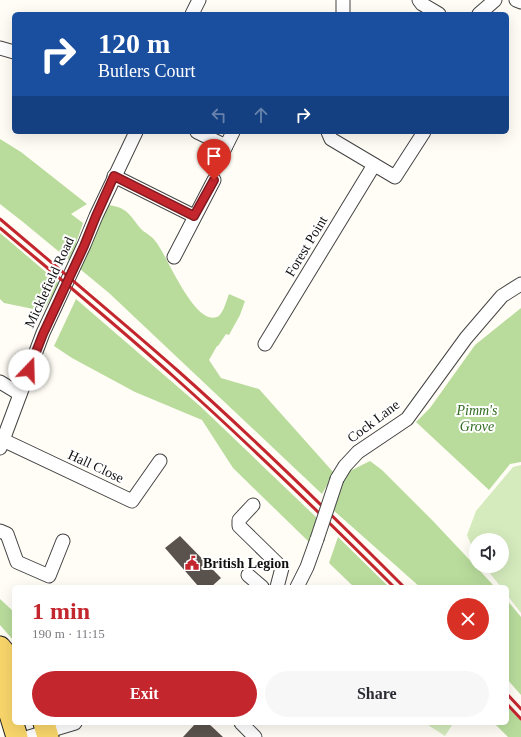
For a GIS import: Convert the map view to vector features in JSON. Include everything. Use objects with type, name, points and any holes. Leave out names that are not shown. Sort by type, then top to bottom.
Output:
[{"type":"main road","points":[[0,647],[12,662]]},
{"type":"main road","points":[[0,673],[12,689]]},
{"type":"main road","points":[[0,693],[5,698],[12,721]]},
{"type":"main road","points":[[13,725],[17,737]]},
{"type":"main road","points":[[24,725],[39,734]]},
{"type":"street","points":[[193,12],[199,0]]},
{"type":"street","points":[[343,0],[343,12]]},
{"type":"street","points":[[419,0],[422,4],[435,12]]},
{"type":"street","points":[[480,12],[495,0]]},
{"type":"street","points":[[516,0],[521,2]]},
{"type":"street","points":[[0,48],[12,51]]},
{"type":"street","name":"Micklefield Road","points":[[2,444],[43,334],[84,246],[114,176],[135,134]]},
{"type":"street","points":[[201,134],[226,146]]},
{"type":"street","points":[[219,160],[232,134]]},
{"type":"street","points":[[329,134],[331,138],[395,177],[423,134]]},
{"type":"street","name":"Forest Point","points":[[265,344],[374,165]]},
{"type":"street","points":[[114,176],[194,216]]},
{"type":"street","points":[[174,256],[214,180]]},
{"type":"street","name":"Cock Lane","points":[[298,585],[307,567],[337,479],[345,466],[358,452],[407,419],[466,338],[502,296],[521,284]]},
{"type":"street","points":[[0,382],[20,394]]},
{"type":"street","name":"Hall Close","points":[[2,444],[132,501],[160,461]]},
{"type":"street","points":[[254,505],[239,520],[239,526],[282,568],[278,585]]},
{"type":"street","points":[[0,532],[7,534],[16,562],[50,576],[63,541]]},
{"type":"street","points":[[248,575],[260,585]]},
{"type":"street","points":[[39,734],[68,725]]},
{"type":"street","points":[[243,725],[255,737]]},
{"type":"green space","points":[[0,139],[21,152],[87,204],[71,214],[83,223],[76,243],[86,251],[109,205],[117,207],[131,216],[142,230],[155,240],[190,301],[199,311],[208,317],[219,316],[229,294],[245,301],[240,315],[229,335],[226,334],[209,360],[221,378],[259,389],[334,473],[322,494],[109,293],[0,204]]},
{"type":"green space","points":[[0,233],[60,284],[43,311],[4,303],[0,299]]},
{"type":"green space","points":[[76,299],[200,406],[317,518],[309,542],[233,468],[202,420],[135,392],[72,358],[54,346]]},
{"type":"green space","name":"Pimm's Grove","points":[[521,308],[521,462],[510,464],[489,490],[416,422],[430,408],[475,345]]},
{"type":"green space","points":[[370,461],[382,470],[469,559],[469,573],[482,573],[493,585],[418,585],[332,509],[350,471]]},
{"type":"green space","points":[[521,465],[521,613],[509,598],[509,585],[499,585],[490,573],[509,573],[509,533],[469,533],[469,540],[467,535],[476,511],[513,467]]},
{"type":"green space","points":[[338,537],[387,585],[352,585],[329,563]]},
{"type":"green space","points":[[0,599],[12,610],[12,639],[0,625]]},
{"type":"green space","points":[[509,602],[521,617],[521,695],[509,681]]},
{"type":"green space","points":[[509,708],[521,721],[521,737],[508,737],[496,725],[509,725]]},
{"type":"green space","points":[[428,725],[452,725],[445,736]]},
{"type":"building","name":"British Legion","points":[[180,536],[221,578],[213,585],[197,585],[165,548]]},
{"type":"building","points":[[194,725],[210,725],[223,737],[183,737]]},
{"type":"railway","points":[[0,219],[206,396],[292,477],[402,585]]},
{"type":"railway","points":[[0,228],[173,376],[285,480],[392,585]]},
{"type":"railway","points":[[509,696],[521,709]]},
{"type":"railway","points":[[509,706],[521,719]]},
{"type":"place","name":"British Legion","points":[[192,563]]},
{"type":"route","points":[[29,370],[43,334],[84,246],[114,176],[194,216],[214,180]]}]
